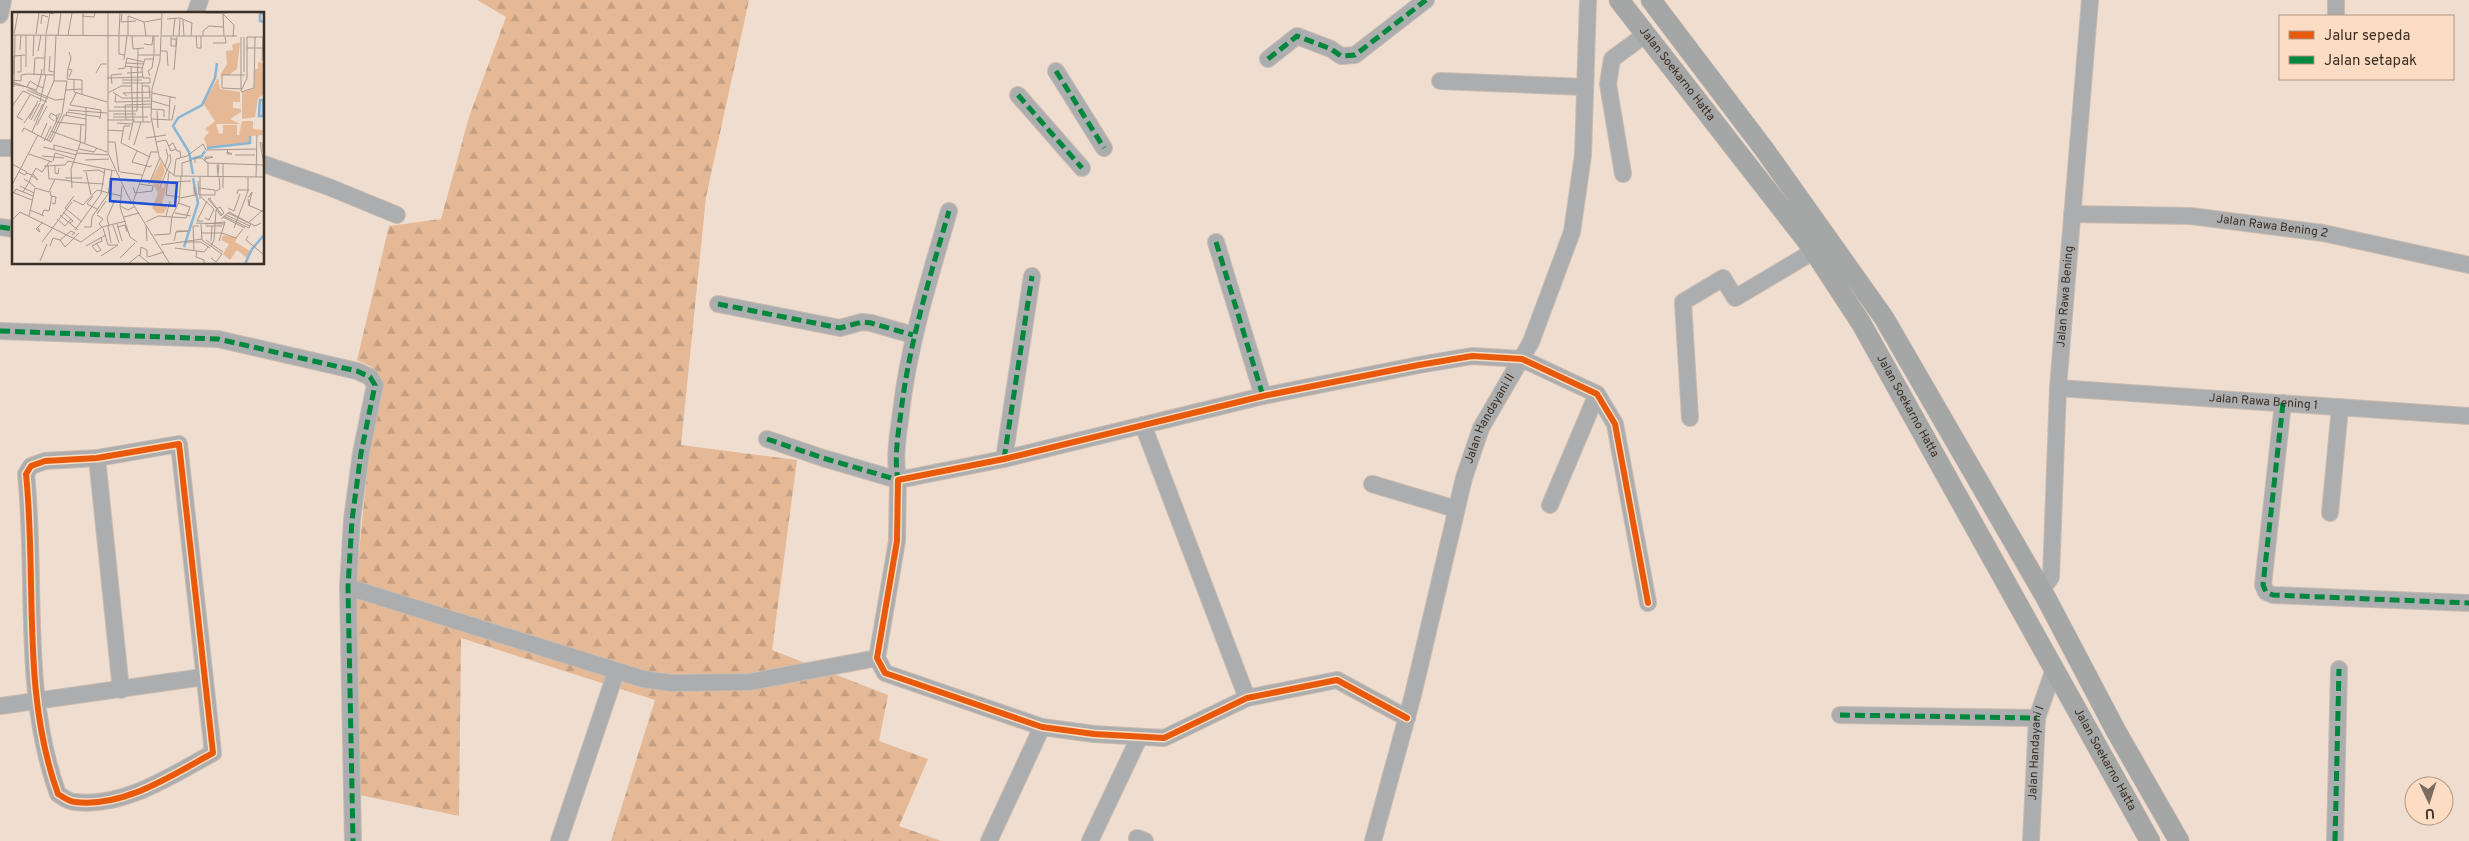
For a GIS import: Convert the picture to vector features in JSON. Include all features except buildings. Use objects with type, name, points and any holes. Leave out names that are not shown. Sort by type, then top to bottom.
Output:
[{"type":"main road","name":"Jalan Soekarno Hatta","points":[[1619,0],[1814,251],[1861,323],[2150,841]]},
{"type":"main road","name":"Jalan Soekarno Hatta","points":[[1651,0],[1764,149],[1884,318],[2041,592],[2179,841]]},
{"type":"street","points":[[0,15],[4,0]]},
{"type":"street","points":[[196,12],[200,0]]},
{"type":"street","points":[[1268,59],[1297,36],[1331,49],[1341,56],[1355,55],[1426,0]]},
{"type":"street","name":"Jalan Handayani II","points":[[1372,841],[1407,718],[1456,509],[1481,428],[1531,342],[1572,232],[1583,155],[1588,0]]},
{"type":"street","name":"Jalan Rawa Bening","points":[[2041,592],[2051,577],[2058,388],[2090,0]]},
{"type":"street","points":[[2336,0],[2336,15]]},
{"type":"street","points":[[1623,174],[1608,84],[1612,59],[1646,34]]},
{"type":"street","points":[[1056,72],[1104,148]]},
{"type":"street","points":[[1440,81],[1585,86]]},
{"type":"street","points":[[1018,95],[1082,168]]},
{"type":"street","points":[[265,164],[329,187],[397,215]]},
{"type":"street","points":[[949,211],[913,335],[903,392],[895,460],[898,480],[897,541],[877,658],[885,672],[1042,727],[1067,732],[1139,738],[1164,738],[1247,698],[1337,680],[1407,718]]},
{"type":"street","name":"Jalan Rawa Bening 2","points":[[2072,214],[2191,216],[2314,231],[2469,265]]},
{"type":"street","points":[[1216,242],[1263,396]]},
{"type":"street","points":[[1690,418],[1682,302],[1723,278],[1735,298],[1814,251]]},
{"type":"street","points":[[1004,459],[1032,276]]},
{"type":"street","points":[[718,304],[840,328],[862,322],[870,323],[913,335]]},
{"type":"street","points":[[0,331],[218,339],[357,371],[370,377],[375,385],[361,453],[352,520],[348,587],[353,841]]},
{"type":"street","points":[[767,439],[898,480],[1004,459],[1263,396],[1472,356],[1522,359],[1597,394],[1616,424],[1648,603]]},
{"type":"street","name":"Jalan Rawa Bening 1","points":[[2058,388],[2469,416]]},
{"type":"street","points":[[1550,505],[1597,394]]},
{"type":"street","points":[[2283,403],[2263,586],[2266,592],[2273,595],[2469,603]]},
{"type":"street","points":[[2330,513],[2340,407]]},
{"type":"street","points":[[1143,425],[1247,698]]},
{"type":"street","points":[[179,444],[203,677],[212,753],[155,784],[114,800],[73,802],[58,794],[50,773],[36,702],[26,474],[32,466],[45,461],[97,458],[179,444]]},
{"type":"street","points":[[97,458],[121,690]]},
{"type":"street","points":[[1372,484],[1456,509]]},
{"type":"street","points":[[348,587],[643,679],[671,682],[750,682],[877,658]]},
{"type":"street","name":"Jalan Handayani I","points":[[2031,841],[2037,718],[2054,669]]},
{"type":"street","points":[[2335,841],[2339,669]]},
{"type":"street","points":[[559,841],[616,672]]},
{"type":"street","points":[[0,706],[203,677]]},
{"type":"street","points":[[1840,715],[2037,718]]},
{"type":"street","points":[[989,841],[1042,727]]},
{"type":"street","points":[[1090,841],[1139,738]]},
{"type":"green space","points":[[477,0],[749,0],[706,197],[681,445],[797,460],[772,650],[888,695],[879,741],[928,759],[899,826],[941,841],[611,841],[655,700],[461,638],[459,816],[355,794],[354,604],[369,452],[379,377],[372,367],[357,360],[389,226],[441,219],[469,117],[506,17]]},
{"type":"marked path","points":[[1268,59],[1297,36],[1331,49],[1341,56],[1355,55],[1426,0]]},
{"type":"marked path","points":[[1056,71],[1104,148]]},
{"type":"marked path","points":[[1018,95],[1082,168]]},
{"type":"marked path","points":[[767,439],[898,480],[897,446],[909,361],[921,310],[949,211]]},
{"type":"marked path","points":[[0,227],[12,229]]},
{"type":"marked path","points":[[1216,242],[1263,396]]},
{"type":"marked path","points":[[1004,459],[1032,276]]},
{"type":"marked path","points":[[718,304],[840,328],[862,322],[871,323],[913,335]]},
{"type":"marked path","points":[[0,331],[218,339],[357,371],[370,377],[375,385],[361,453],[352,520],[348,587],[353,841]]},
{"type":"marked path","points":[[2283,403],[2263,585],[2266,592],[2273,595],[2469,603]]},
{"type":"marked path","points":[[2335,841],[2339,669]]},
{"type":"marked path","points":[[1840,715],[2037,718]]},
{"type":"cycle path","points":[[1407,718],[1337,680],[1247,698],[1164,738],[1094,734],[1042,727],[885,673],[877,658],[897,541],[898,480],[1004,459],[1263,396],[1419,365],[1472,356],[1522,359],[1597,394],[1615,424],[1648,603]]},
{"type":"cycle path","points":[[179,444],[213,753],[164,780],[129,795],[93,803],[71,801],[58,794],[46,755],[39,716],[32,636],[29,514],[26,474],[31,466],[45,461],[97,458],[179,444]]}]
